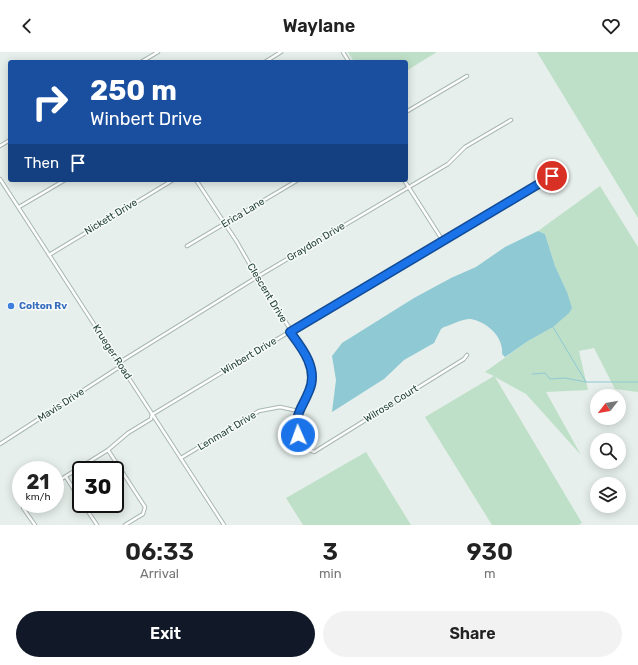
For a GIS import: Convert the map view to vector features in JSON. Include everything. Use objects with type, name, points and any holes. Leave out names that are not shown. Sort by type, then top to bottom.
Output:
[{"type":"street","points":[[144,60],[158,52]]},
{"type":"street","points":[[268,60],[281,52]]},
{"type":"street","points":[[408,111],[468,76]]},
{"type":"street","name":"Graydon Drive","points":[[120,362],[257,277],[448,164],[466,147],[511,120]]},
{"type":"street","name":"Winbert Drive","points":[[66,477],[108,450],[128,433],[150,419],[153,414],[552,176]]},
{"type":"street","name":"Krueger Road","points":[[0,179],[120,362],[121,366],[224,525]]},
{"type":"street","points":[[19,207],[62,182]]},
{"type":"street","name":"Nickett Drive","points":[[49,255],[170,182]]},
{"type":"street","name":"Clescent Drive","points":[[197,182],[237,242],[290,332],[306,354],[311,369],[310,390],[303,406],[298,411]]},
{"type":"street","name":"Erica Lane","points":[[187,246],[295,182]]},
{"type":"street","points":[[405,182],[443,241]]},
{"type":"street","name":"Wilrose Court","points":[[298,411],[298,435],[307,449],[314,452],[464,359],[467,355]]},
{"type":"street","name":"Mavis Drive","points":[[0,444],[121,366]]},
{"type":"street","name":"Lenmart Drive","points":[[181,458],[259,411],[280,407],[298,411]]},
{"type":"street","points":[[108,450],[145,507],[142,514],[125,525]]},
{"type":"street","points":[[66,477],[72,487]]},
{"type":"street","points":[[27,513],[35,525]]},
{"type":"street","points":[[89,513],[96,525]]},
{"type":"green space","points":[[348,52],[437,52],[408,70],[408,60],[353,60]]},
{"type":"green space","points":[[537,52],[638,52],[638,218]]},
{"type":"green space","points":[[600,186],[638,247],[638,392],[626,390],[626,389],[615,389],[594,348],[579,351],[588,390],[546,392],[581,455],[526,394],[495,377],[582,523],[578,525],[492,525],[425,417],[494,376],[485,372],[528,341],[553,327],[567,292],[555,266],[545,234],[538,231]]},
{"type":"green space","points":[[366,452],[411,525],[303,525],[286,498]]},
{"type":"water","points":[[538,231],[545,234],[555,266],[567,292],[572,308],[569,313],[553,327],[528,341],[505,357],[502,354],[502,348],[497,336],[483,323],[468,319],[444,327],[441,329],[434,343],[404,360],[384,379],[332,412],[336,380],[332,356],[342,343],[414,298],[451,278],[476,267],[505,247]]},
{"type":"waterway","points":[[553,327],[586,382]]},
{"type":"waterway","points":[[532,374],[545,373],[550,379],[565,378],[586,382],[638,382]]},
{"type":"place","name":"Colton Rv","points":[[11,306]]},
{"type":"route","points":[[298,435],[298,411],[303,406],[310,390],[312,376],[306,354],[290,332],[552,176]]}]
